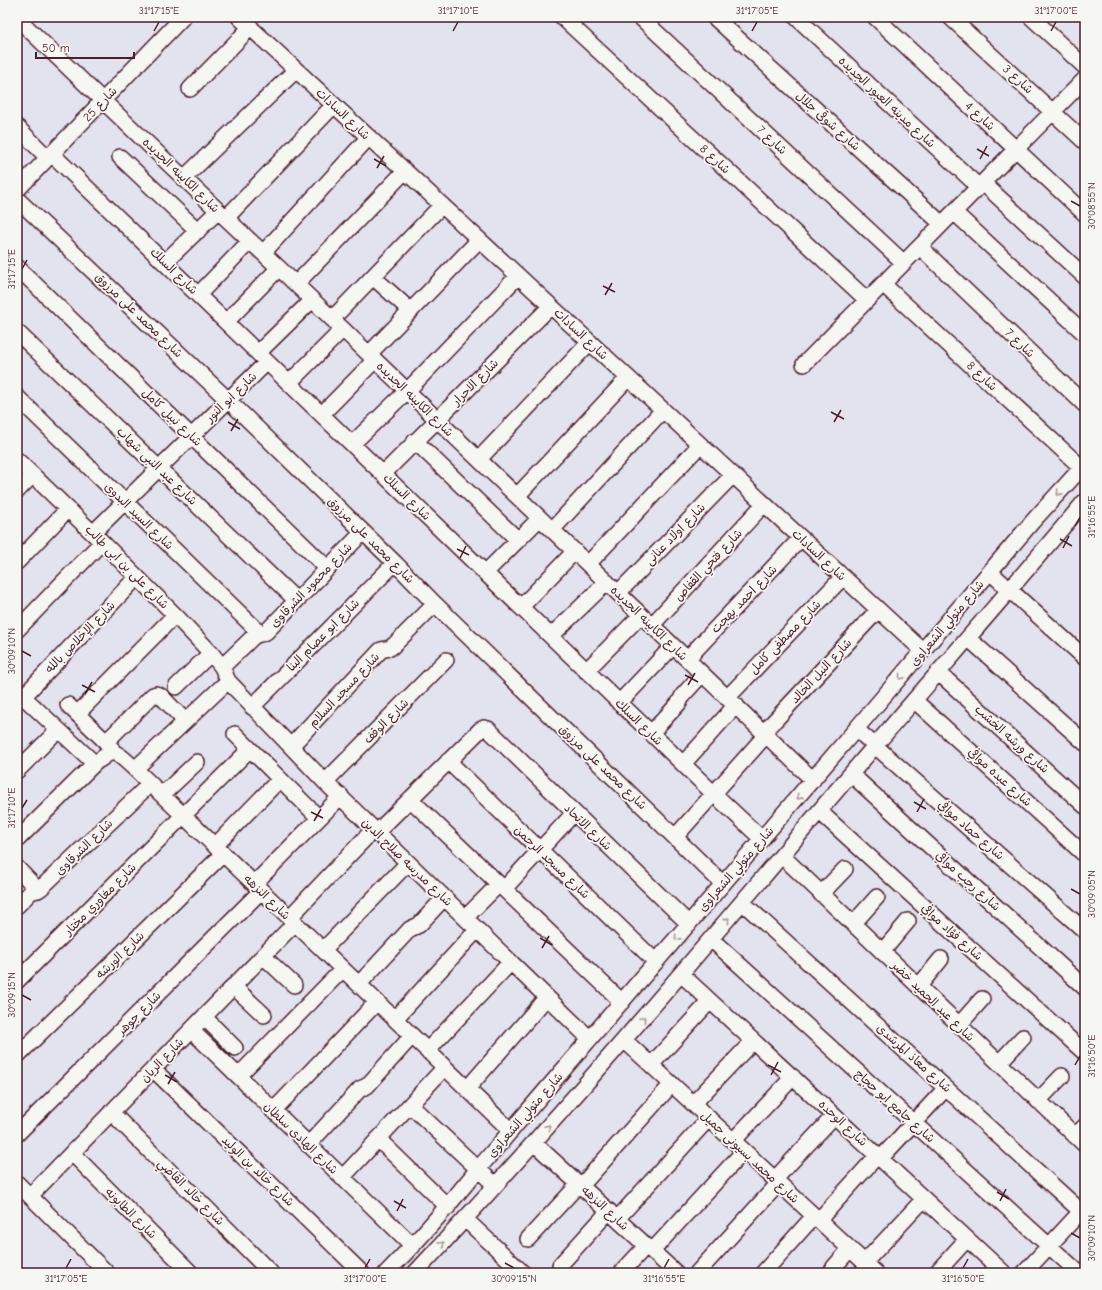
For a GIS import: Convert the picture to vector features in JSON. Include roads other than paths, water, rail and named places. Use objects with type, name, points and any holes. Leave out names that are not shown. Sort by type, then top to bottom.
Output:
[{"type":"street","name":"شارع 25","points":[[17,190],[183,17]]},
{"type":"street","name":"شارع السادات","points":[[239,17],[923,651]]},
{"type":"street","name":"شارع 8","points":[[562,17],[867,300]]},
{"type":"street","name":"شارع 7","points":[[640,17],[904,263]]},
{"type":"street","name":"شارع شوقى جلال","points":[[714,17],[942,224]]},
{"type":"street","name":"شارع مدينه العبور الجديده","points":[[796,17],[1085,277]]},
{"type":"street","name":"شارع 4","points":[[875,17],[1085,214]]},
{"type":"street","name":"شارع 3","points":[[950,17],[1085,142]]},
{"type":"street","points":[[1031,17],[1085,67]]},
{"type":"street","name":"شارع الكابينه الجديده","points":[[18,18],[813,780]]},
{"type":"street","points":[[190,89],[251,28]]},
{"type":"street","points":[[184,178],[296,70]]},
{"type":"street","points":[[804,364],[1085,79]]},
{"type":"street","points":[[165,262],[198,231],[222,215],[334,105]]},
{"type":"street","name":"شارع السلك","points":[[17,127],[165,262],[651,734],[762,839]]},
{"type":"street","points":[[263,253],[369,137]]},
{"type":"street","points":[[120,157],[198,231]]},
{"type":"street","points":[[296,284],[405,171]]},
{"type":"street","name":"شارع محمد على مرزوق","points":[[17,199],[228,400],[395,563],[434,604],[724,884]]},
{"type":"street","points":[[289,383],[373,277],[442,205]]},
{"type":"street","points":[[954,212],[1085,334]]},
{"type":"street","points":[[322,414],[411,311],[479,240]]},
{"type":"street","points":[[198,295],[250,241]]},
{"type":"street","name":"شارع 7","points":[[920,247],[1085,405]]},
{"type":"street","name":"شارع نبيل كامل","points":[[17,267],[327,568]]},
{"type":"street","points":[[226,322],[279,268]]},
{"type":"street","points":[[352,444],[407,391],[518,276]]},
{"type":"street","points":[[373,277],[411,311]]},
{"type":"street","name":"شارع 8","points":[[883,284],[1083,466]]},
{"type":"street","name":"شارع ابو النور","points":[[17,630],[98,537],[124,502],[228,400],[312,300]]},
{"type":"street","name":"شارع الاحرار","points":[[383,474],[551,306]]},
{"type":"street","name":"شارع عبد النبى شهاب","points":[[17,332],[296,600]]},
{"type":"street","points":[[479,460],[590,342]]},
{"type":"street","points":[[517,496],[628,378]]},
{"type":"street","name":"شارع السيد البدوى","points":[[17,397],[260,634]]},
{"type":"street","points":[[552,530],[663,410]]},
{"type":"street","points":[[415,441],[518,540]]},
{"type":"street","points":[[588,564],[700,444]]},
{"type":"street","name":"شارع على بن ابى طالب","points":[[17,460],[98,537],[175,615],[211,653],[225,674]]},
{"type":"street","name":"شارع متولي الشعراوى","points":[[386,1273],[448,1207],[478,1169],[724,884],[1033,521],[1083,466]]},
{"type":"street","points":[[17,492],[33,475]]},
{"type":"street","name":"شارع اولاد عنانى","points":[[618,593],[733,475]]},
{"type":"street","name":"شارع فتحي القفاص","points":[[652,625],[764,504]]},
{"type":"street","name":"شارع متولي الشعراوى","points":[[425,1270],[495,1184],[534,1143],[624,1040],[1053,538],[1084,506]]},
{"type":"street","points":[[17,562],[68,509]]},
{"type":"street","points":[[485,573],[540,518]]},
{"type":"street","points":[[1033,521],[1053,538]]},
{"type":"street","name":"شارع محمود الشرقاوى","points":[[135,769],[185,721],[225,674],[254,636],[266,632],[363,532]]},
{"type":"street","name":"شارع احمد بهجت","points":[[687,659],[801,538]]},
{"type":"street","points":[[521,607],[575,551]]},
{"type":"street","name":"شارع ابو عصام البنا","points":[[252,706],[395,563]]},
{"type":"street","points":[[990,572],[1085,658]]},
{"type":"street","name":"شارع الإخلاص بالله","points":[[21,699],[137,577]]},
{"type":"street","name":"شارع مصطفى كامل","points":[[683,764],[731,701],[843,577]]},
{"type":"street","points":[[551,636],[607,582]]},
{"type":"street","name":"شارع مسجد السلام","points":[[290,746],[381,650],[394,646],[434,604]]},
{"type":"street","name":"شارع النيل الخالد","points":[[675,837],[765,734],[878,610]]},
{"type":"street","name":"شارع النزهه","points":[[175,615],[73,709],[109,747],[135,769],[511,1131]]},
{"type":"street","points":[[586,671],[641,615]]},
{"type":"street","points":[[968,638],[1085,743]]},
{"type":"street","points":[[619,702],[674,646]]},
{"type":"street","points":[[176,686],[211,653]]},
{"type":"street","name":"شارع الوقف","points":[[325,782],[446,660]]},
{"type":"street","name":"شارع ورشه الخشب","points":[[938,672],[1085,806]]},
{"type":"street","name":"شارع مدرسه صلاح الدين","points":[[225,674],[252,706],[325,782],[590,1039]]},
{"type":"street","points":[[651,734],[679,703],[683,695],[702,674]]},
{"type":"street","points":[[17,840],[96,762],[108,754],[109,747],[153,695],[156,694],[161,696],[185,721]]},
{"type":"street","points":[[21,699],[92,761],[96,762]]},
{"type":"street","name":"شارع عبده موافي","points":[[914,700],[1085,855]]},
{"type":"street","name":"شارع الريان","points":[[30,1196],[263,956],[292,920],[375,831],[410,799],[480,730],[484,728],[488,729]]},
{"type":"street","name":"شارع الاتحاد","points":[[488,729],[689,924]]},
{"type":"street","name":"شارع حماد موافي","points":[[856,729],[1085,931]]},
{"type":"street","points":[[17,771],[58,730]]},
{"type":"street","points":[[235,734],[319,818]]},
{"type":"street","name":"شارع مغاوري مختار","points":[[17,981],[250,749]]},
{"type":"street","name":"شارع مسجد الرحمن","points":[[448,761],[656,962]]},
{"type":"street","points":[[162,795],[197,762]]},
{"type":"street","name":"شارع رجب موافي","points":[[851,774],[1085,988]]},
{"type":"street","name":"شارع الورشه","points":[[17,1056],[219,850],[280,780]]},
{"type":"street","name":"شارع الشرقاوى","points":[[17,906],[32,892],[38,890],[150,784]]},
{"type":"street","name":"شارع جوهر","points":[[17,1134],[257,887],[319,818],[341,796]]},
{"type":"street","points":[[410,799],[622,1002]]},
{"type":"street","name":"شارع فؤاد موافي","points":[[819,811],[1085,1053]]},
{"type":"street","points":[[465,918],[501,887],[540,850],[574,813]]},
{"type":"street","name":"شارع عبد الحميد خضر","points":[[782,856],[1038,1101],[1082,1136]]},
{"type":"street","points":[[323,950],[408,863]]},
{"type":"street","points":[[17,868],[38,890]]},
{"type":"street","points":[[821,894],[844,869]]},
{"type":"street","points":[[853,924],[877,897]]},
{"type":"street","points":[[359,984],[410,929],[419,925],[444,898]]},
{"type":"street","name":"شارع معاذ المرشدى","points":[[742,902],[946,1088],[1084,1211]]},
{"type":"street","points":[[882,952],[908,921]]},
{"type":"street","points":[[395,1019],[477,930]]},
{"type":"street","name":"شارع جامع ابو حجاج","points":[[711,939],[1079,1273]]},
{"type":"street","points":[[263,956],[294,985]]},
{"type":"street","points":[[918,986],[941,959]]},
{"type":"street","points":[[428,1051],[511,962]]},
{"type":"street","points":[[238,1076],[343,969]]},
{"type":"street","name":"شارع الوحده","points":[[681,974],[1004,1273]]},
{"type":"street","points":[[233,986],[264,1015]]},
{"type":"street","points":[[467,1089],[547,997]]},
{"type":"street","points":[[959,1025],[982,999]]},
{"type":"street","points":[[651,1065],[710,1001]]},
{"type":"street","points":[[273,1111],[377,1002]]},
{"type":"street","points":[[204,1017],[235,1048]]},
{"type":"street","name":"شارع الهادى سلطان","points":[[191,1030],[413,1246]]},
{"type":"street","points":[[308,1145],[360,1089],[367,1086],[412,1036]]},
{"type":"street","points":[[999,1063],[1023,1037]]},
{"type":"street","name":"شارع محمد بسيونى جميل","points":[[624,1040],[876,1273]]},
{"type":"street","points":[[693,1104],[753,1041]]},
{"type":"street","points":[[342,1178],[445,1067]]},
{"type":"street","name":"شارع خالد بن الوليد","points":[[154,1068],[362,1273]]},
{"type":"street","points":[[1038,1101],[1062,1076]]},
{"type":"street","points":[[621,1273],[649,1248],[738,1146],[792,1077]]},
{"type":"street","points":[[528,1240],[672,1084]]},
{"type":"street","points":[[764,1273],[816,1218],[914,1123],[946,1088]]},
{"type":"street","points":[[410,1104],[495,1184]]},
{"type":"street","name":"شارع خالد القاضي","points":[[112,1112],[271,1273]]},
{"type":"street","points":[[697,1273],[834,1116]]},
{"type":"street","points":[[560,1265],[613,1215],[709,1118]]},
{"type":"street","points":[[378,1139],[448,1207]]},
{"type":"street","name":"شارع النزهه","points":[[534,1143],[676,1273]]},
{"type":"street","name":"شارع الطابونه","points":[[72,1153],[191,1273]]},
{"type":"street","points":[[17,1184],[107,1273]]},
{"type":"street","points":[[864,1263],[924,1199]]},
{"type":"street","points":[[1024,1273],[1084,1211]]},
{"type":"street","points":[[465,1219],[523,1273]]},
{"type":"street","points":[[936,1273],[968,1239]]},
{"type":"street","points":[[831,1273],[834,1267],[850,1249]]}]
